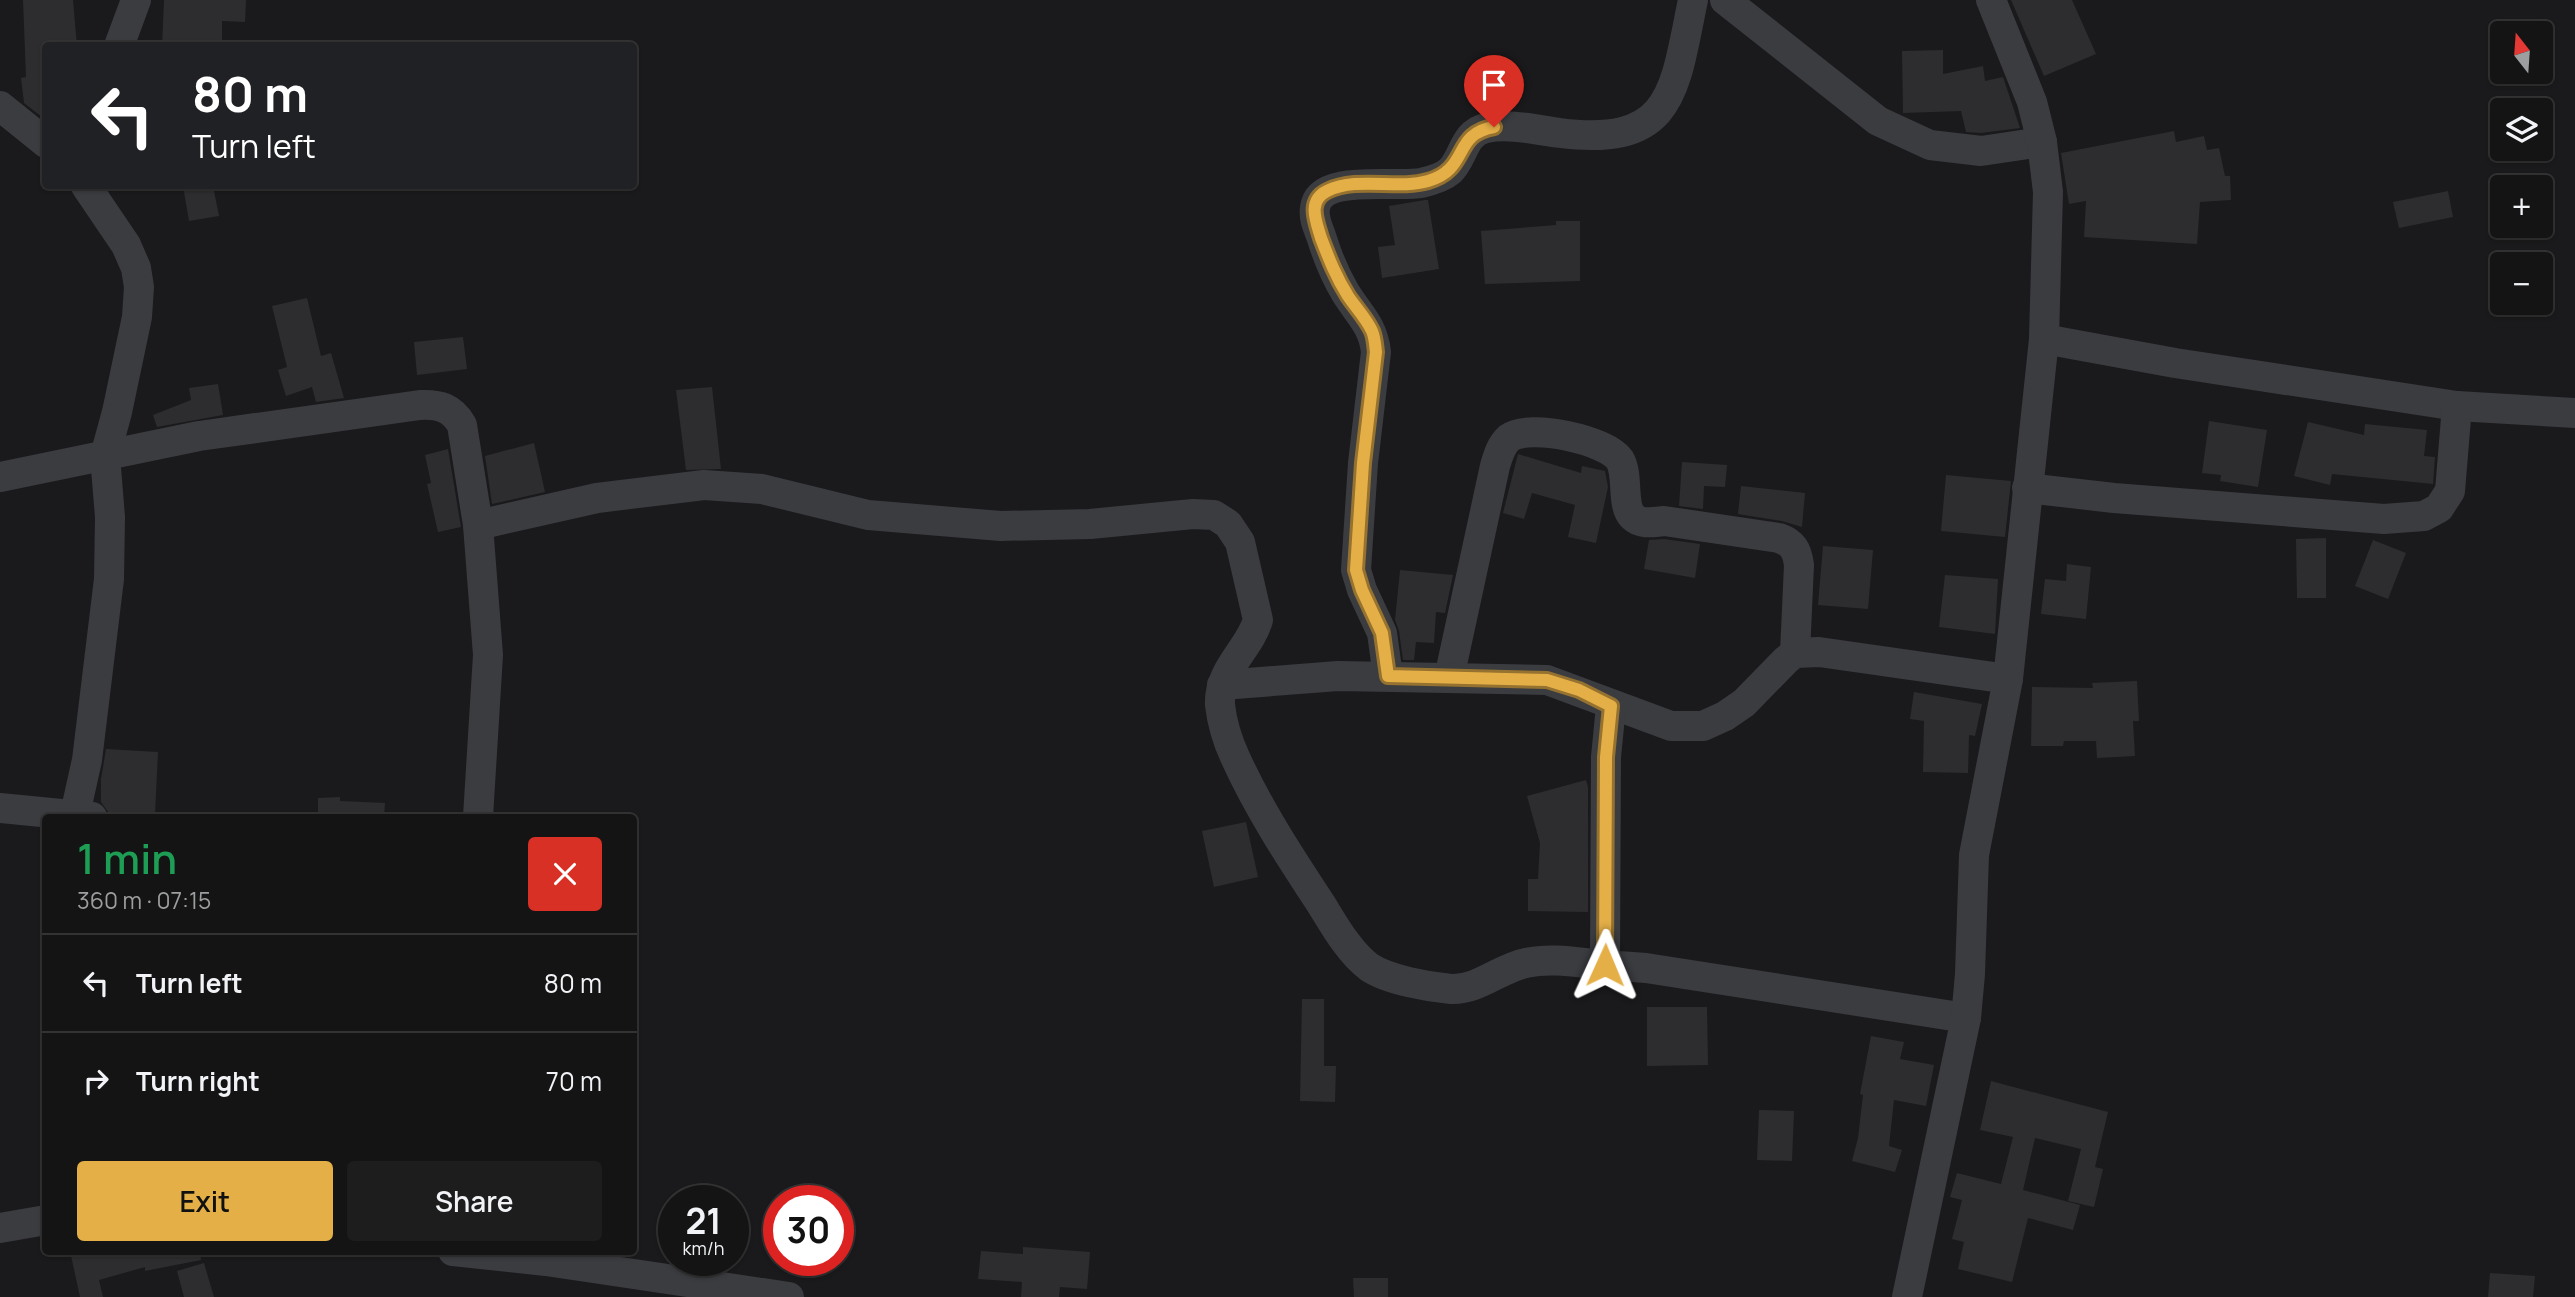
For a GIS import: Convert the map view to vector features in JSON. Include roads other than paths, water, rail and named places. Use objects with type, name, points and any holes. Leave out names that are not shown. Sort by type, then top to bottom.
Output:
[{"type":"street","points":[[120,42],[136,0]]},
{"type":"street","points":[[1388,676],[1382,633],[1356,570],[1363,463],[1376,352],[1374,335],[1331,267],[1314,216],[1315,205],[1326,191],[1339,187],[1418,184],[1436,179],[1448,173],[1466,143],[1483,129],[1521,128],[1593,137],[1627,131],[1643,124],[1667,101],[1679,67],[1693,0]]},
{"type":"street","points":[[1725,0],[1878,121],[1930,145],[1981,151],[2042,142]]},
{"type":"street","points":[[1907,1297],[1966,1018],[1974,855],[2008,679],[2044,339],[2048,192],[2042,142],[2032,102],[1991,0]]},
{"type":"street","points":[[0,106],[42,140]]},
{"type":"street","points":[[84,814],[87,760],[109,579],[110,517],[105,456],[137,317],[139,287],[136,268],[126,245],[88,189]]},
{"type":"street","points":[[2044,339],[2175,363],[2457,406],[2575,413]]},
{"type":"street","points":[[0,477],[199,436],[434,404],[446,407],[456,415],[462,425],[478,526],[488,655],[478,814]]},
{"type":"street","points":[[2027,488],[2115,498],[2384,519],[2424,516],[2439,508],[2449,491],[2457,406]]},
{"type":"street","points":[[1449,678],[1495,466],[1500,450],[1509,438],[1525,431],[1543,431],[1611,451],[1624,470],[1629,512],[1635,519],[1646,523],[1664,522],[1779,538],[1790,542],[1797,552],[1799,565],[1795,653]]},
{"type":"street","points":[[478,526],[597,498],[704,485],[762,489],[868,514],[1001,526],[1090,524],[1193,514],[1213,515],[1228,524],[1240,542],[1258,620],[1255,631],[1227,671],[1222,685],[1220,705],[1235,757],[1293,860],[1342,937],[1369,966],[1391,978],[1452,989],[1470,986],[1525,963],[1548,960],[1646,968],[1966,1018]]},
{"type":"street","points":[[1222,685],[1338,676],[1547,680],[1579,690],[1611,706],[1671,726],[1703,726],[1744,703],[1795,653],[1819,652],[2008,679]]},
{"type":"street","points":[[1605,965],[1606,757],[1611,706]]},
{"type":"street","points":[[0,808],[63,814]]},
{"type":"street","points":[[0,1228],[42,1221]]},
{"type":"street","points":[[490,1255],[789,1297]]}]
